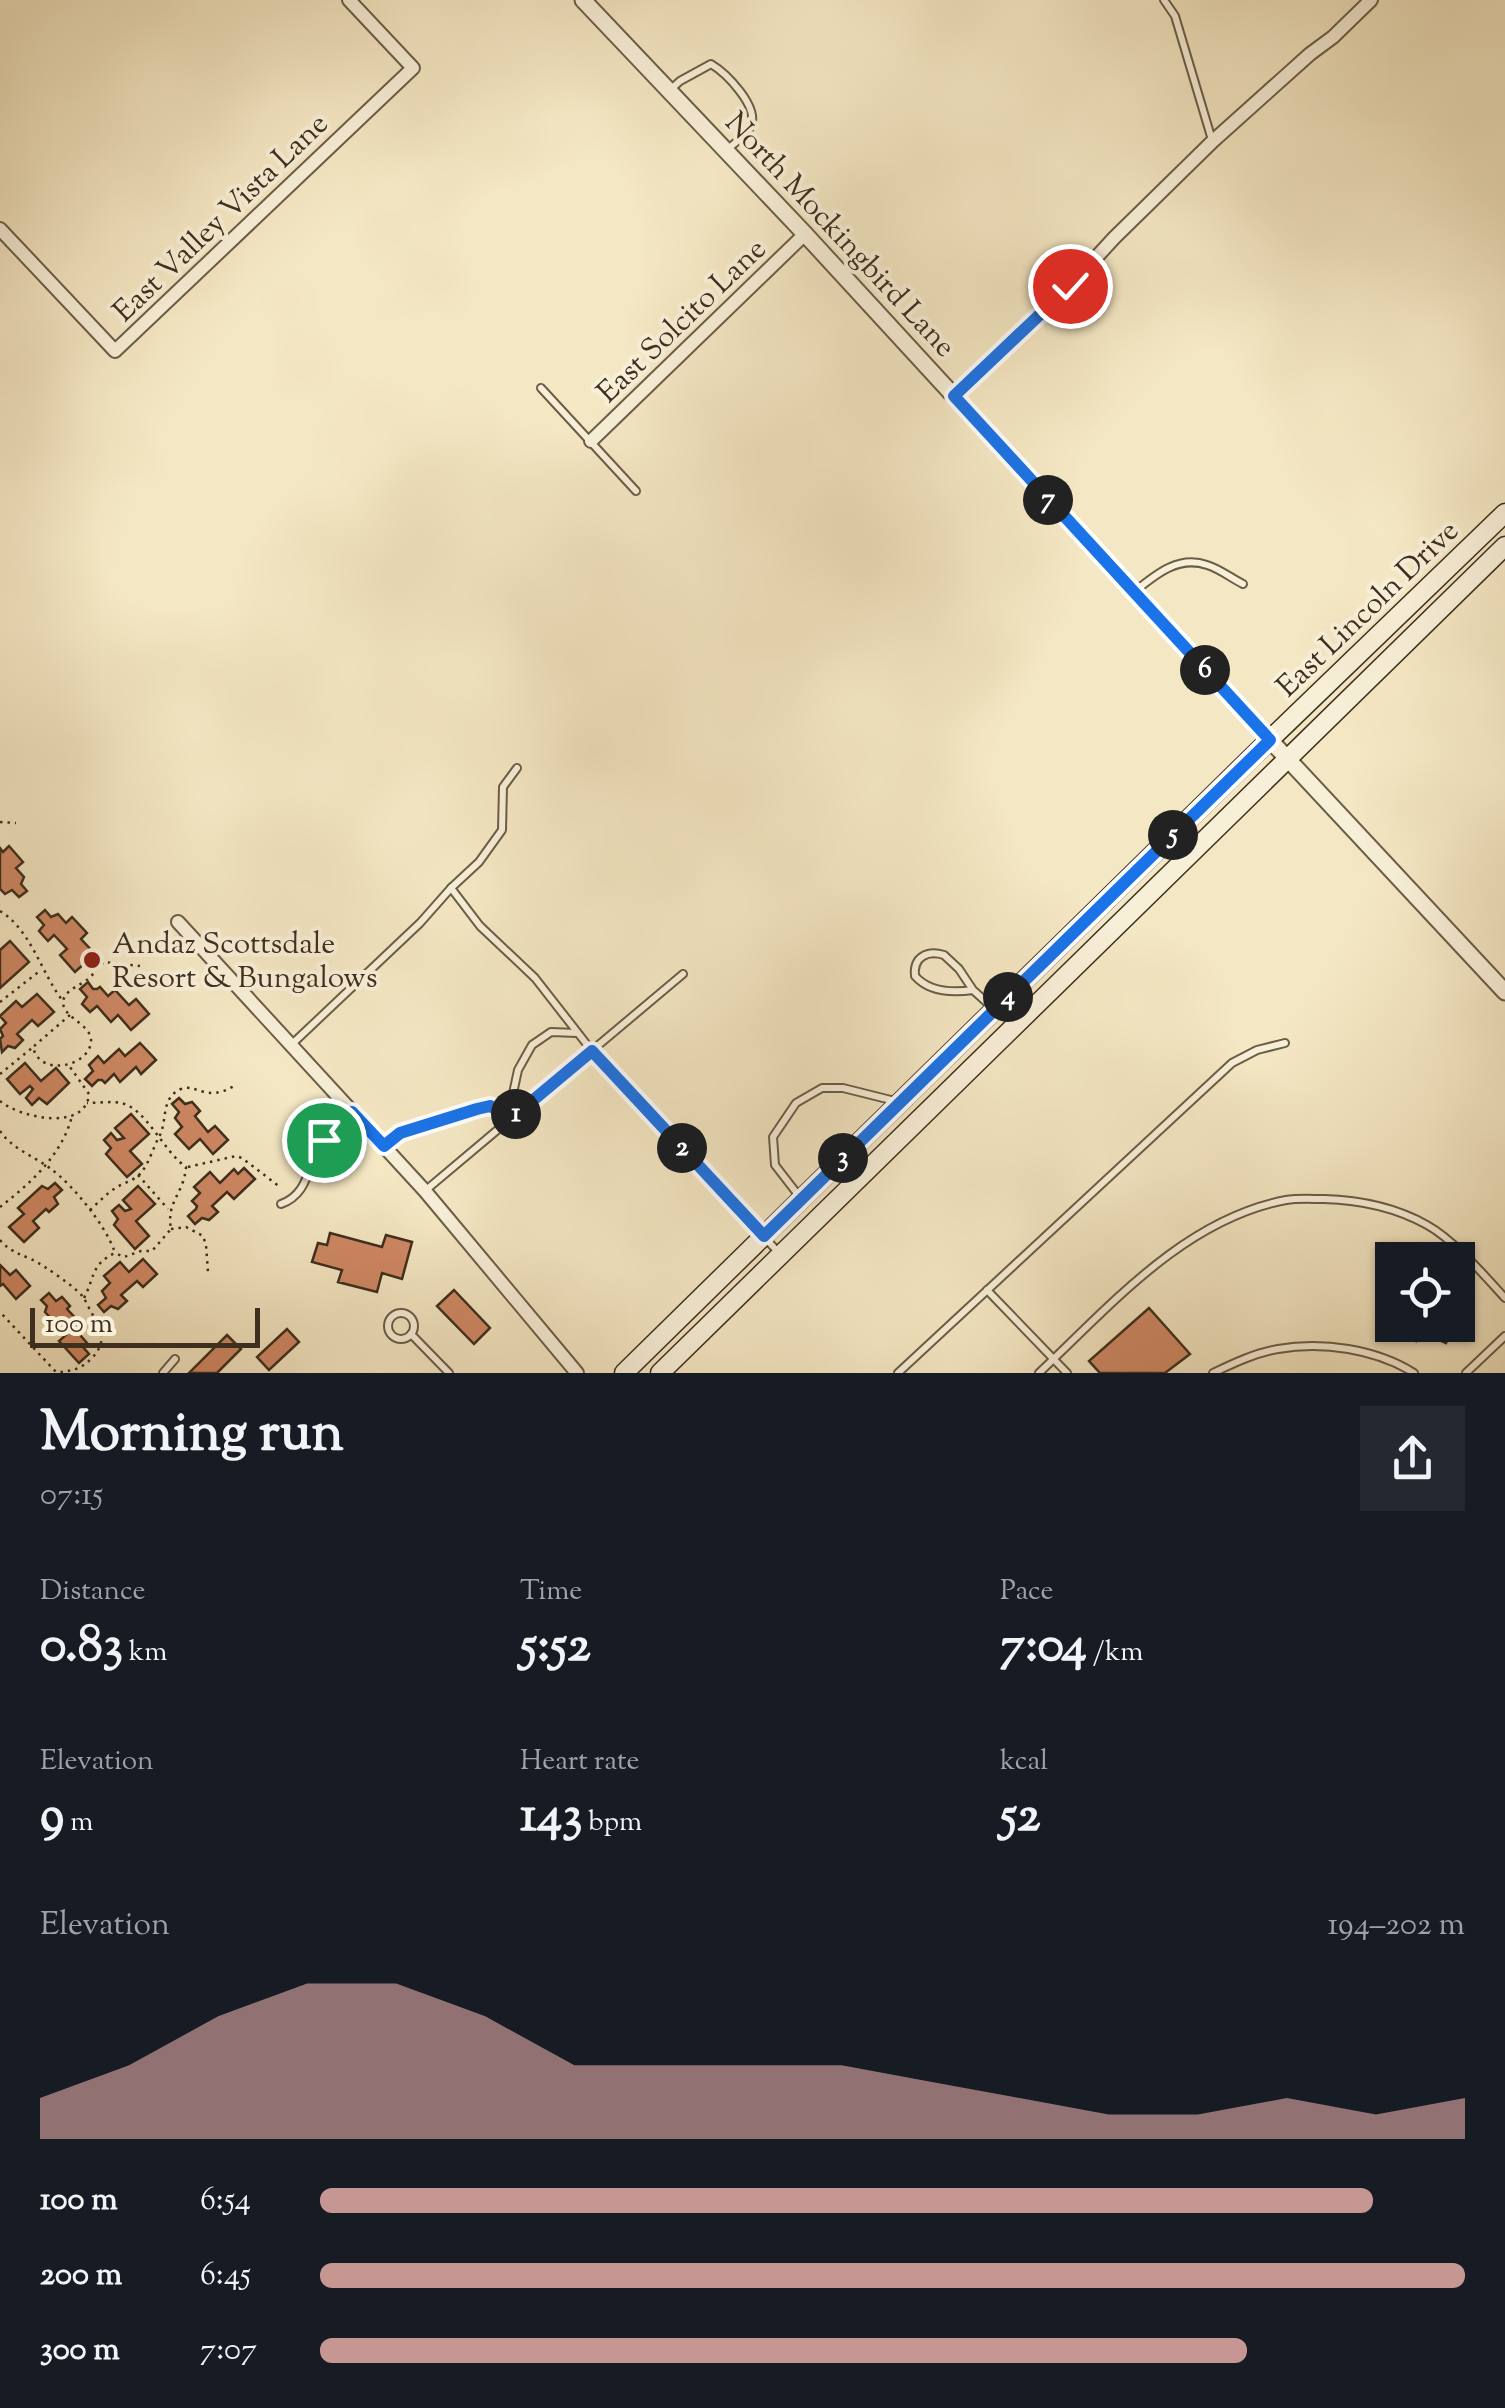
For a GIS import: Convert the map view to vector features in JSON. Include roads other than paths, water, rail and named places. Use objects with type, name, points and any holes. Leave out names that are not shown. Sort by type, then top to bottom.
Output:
[{"type":"main road","name":"East Lincoln Drive","points":[[624,1373],[1505,514]]},
{"type":"main road","name":"East Lincoln Drive","points":[[660,1373],[1505,546]]},
{"type":"main road","points":[[992,1012],[1008,1033]]},
{"type":"street","name":"East Valley Vista Lane","points":[[0,230],[115,351],[414,68],[349,0]]},
{"type":"street","name":"North Mockingbird Lane","points":[[582,0],[804,234],[1270,740],[1499,973],[1505,992]]},
{"type":"street","points":[[954,396],[1212,142],[1371,0]]},
{"type":"street","name":"East Solcito Lane","points":[[592,441],[804,234]]},
{"type":"street","points":[[178,922],[424,1191],[577,1373]]},
{"type":"lane","points":[[1164,0],[1175,16],[1189,57],[1212,142]]},
{"type":"lane","points":[[669,91],[711,64],[722,70],[743,94],[752,117],[750,128],[726,151]]},
{"type":"lane","points":[[540,388],[636,491]]},
{"type":"lane","points":[[1134,592],[1160,571],[1192,562],[1213,566],[1243,584]]},
{"type":"lane","points":[[290,1045],[478,862],[502,830],[503,787],[517,768]]},
{"type":"lane","points":[[451,888],[480,926],[535,978],[592,1051],[781,1255]]},
{"type":"lane","points":[[972,990],[954,992],[926,986],[915,976],[916,962],[926,954],[944,954],[992,1012]]},
{"type":"lane","points":[[424,1191],[683,974]]},
{"type":"lane","points":[[514,1116],[512,1098],[518,1070],[532,1044],[552,1032],[578,1033]]},
{"type":"lane","points":[[898,1373],[1232,1063],[1257,1050],[1286,1042]]},
{"type":"lane","points":[[802,1199],[775,1165],[773,1136],[796,1103],[822,1088],[844,1088],[900,1102]]},
{"type":"lane","points":[[384,1146],[400,1133],[490,1106],[514,1116]]},
{"type":"lane","points":[[281,1204],[295,1198],[306,1185],[324,1140],[352,1112]]},
{"type":"lane","points":[[1039,1373],[1179,1246],[1230,1216],[1288,1199],[1346,1200],[1390,1208],[1430,1226],[1505,1298]]},
{"type":"lane","points":[[987,1290],[1067,1373]]},
{"type":"lane","points":[[396,1314],[408,1315],[414,1326],[411,1334],[396,1338],[388,1328],[390,1320],[396,1314]]},
{"type":"lane","points":[[411,1334],[450,1373]]},
{"type":"lane","points":[[1466,1373],[1505,1336]]},
{"type":"lane","points":[[1212,1373],[1280,1348],[1326,1347],[1376,1355],[1414,1373]]},
{"type":"lane","points":[[164,1373],[175,1359]]},
{"type":"place","name":"Andaz Scottsdale Resort & Bungalows","points":[[92,960]]}]
